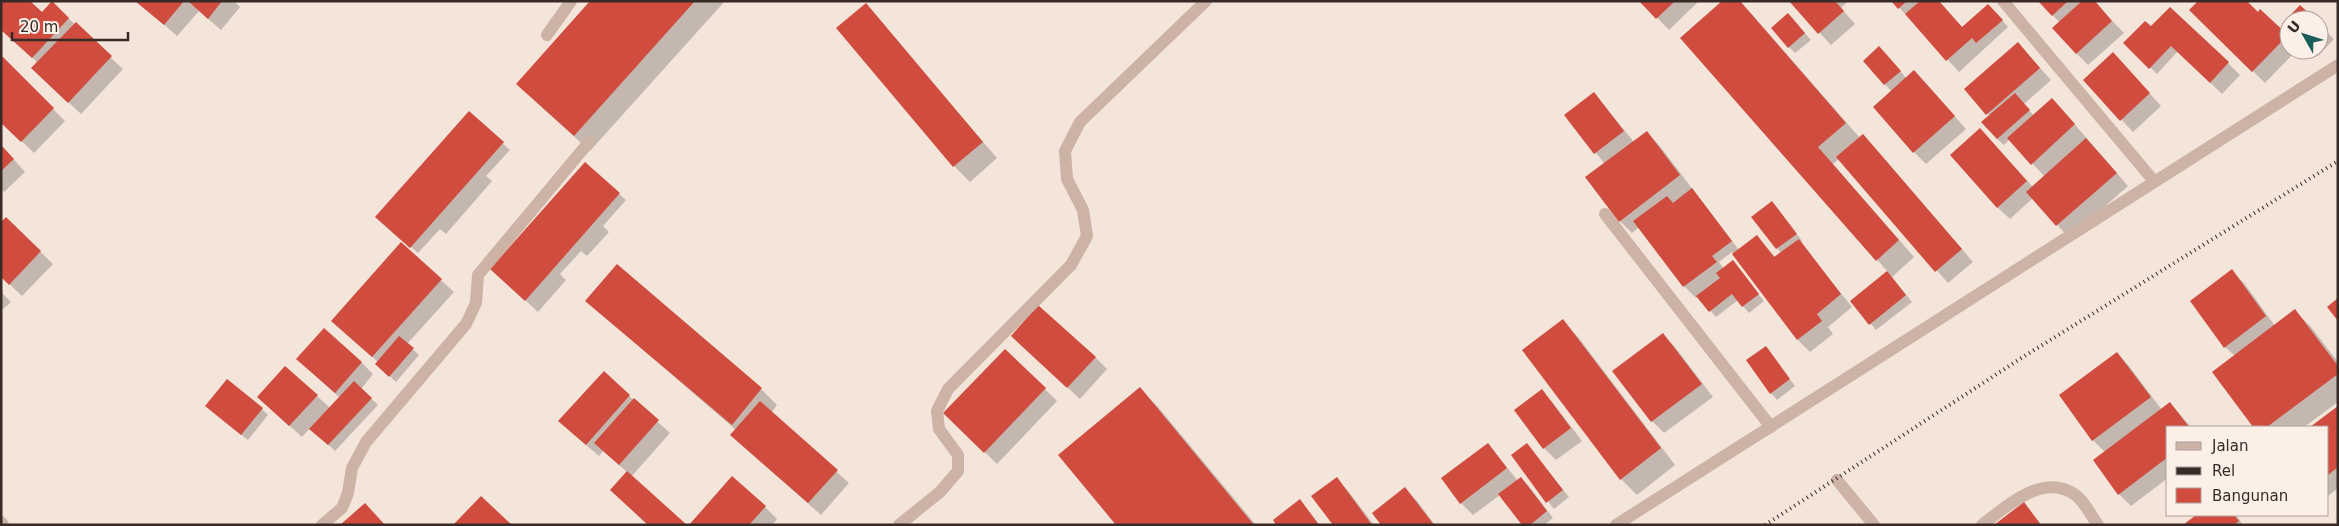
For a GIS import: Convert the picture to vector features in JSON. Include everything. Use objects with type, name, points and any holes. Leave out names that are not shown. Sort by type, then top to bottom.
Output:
[{"type":"street","points":[[547,35],[571,1]]},
{"type":"street","points":[[899,525],[940,492],[958,471],[958,455],[939,429],[937,411],[948,389],[1071,265],[1087,236],[1083,210],[1066,179],[1065,151],[1080,122],[1206,1]]},
{"type":"street","points":[[2003,1],[2153,180]]},
{"type":"street","points":[[1616,525],[2153,180],[2338,65]]},
{"type":"street","points":[[322,525],[342,508],[348,492],[352,468],[366,442],[466,324],[476,303],[478,275],[589,142]]},
{"type":"street","points":[[1605,214],[1771,427]]},
{"type":"street","points":[[1837,480],[1874,525]]},
{"type":"street","points":[[1982,525],[2019,497],[2039,489],[2059,488],[2075,495],[2098,525]]},
{"type":"building","points":[[1,1],[30,1],[42,12],[52,1],[69,18],[32,58],[1,30]]},
{"type":"building","points":[[135,1],[184,1],[164,25]]},
{"type":"building","points":[[188,1],[222,1],[208,19]]},
{"type":"building","points":[[590,1],[695,1],[574,136],[516,84]]},
{"type":"building","points":[[1639,1],[1675,1],[1656,19]]},
{"type":"building","points":[[1722,1],[1740,1],[1846,123],[1818,147],[1899,240],[1876,261],[1680,38]]},
{"type":"building","points":[[1789,1],[1835,1],[1844,11],[1818,34]]},
{"type":"building","points":[[1891,1],[1907,1],[1898,9]]},
{"type":"building","points":[[1920,1],[1939,1],[1962,27],[1988,4],[2003,20],[1976,43],[1972,38],[1946,61],[1905,14]]},
{"type":"building","points":[[2038,1],[2068,1],[2052,16]]},
{"type":"building","points":[[2082,1],[2095,1],[2112,21],[2076,54],[2052,28]]},
{"type":"building","points":[[2198,1],[2247,1],[2258,12],[2260,9],[2279,27],[2279,44],[2252,72],[2189,10]]},
{"type":"building","points":[[866,3],[983,142],[953,167],[836,28]]},
{"type":"building","points":[[2300,5],[2305,10],[2295,10]]},
{"type":"building","points":[[2170,7],[2229,62],[2210,83],[2171,46],[2149,69],[2123,43],[2145,21],[2151,26]]},
{"type":"building","points":[[1788,13],[1805,33],[1788,48],[1771,28]]},
{"type":"building","points":[[76,22],[112,56],[68,103],[31,68]]},
{"type":"building","points":[[2018,42],[2040,68],[1986,115],[1964,89]]},
{"type":"building","points":[[1879,46],[1901,71],[1884,85],[1863,61]]},
{"type":"building","points":[[2113,52],[2150,93],[2120,121],[2083,80]]},
{"type":"building","points":[[1,55],[54,108],[21,142],[1,123]]},
{"type":"building","points":[[1914,70],[1955,116],[1913,153],[1873,107]]},
{"type":"building","points":[[1594,92],[1624,131],[1594,154],[1564,115]]},
{"type":"building","points":[[2015,93],[2030,110],[1997,139],[1981,122]]},
{"type":"building","points":[[2052,98],[2075,124],[2031,165],[2007,138]]},
{"type":"building","points":[[469,111],[504,142],[410,248],[375,217]]},
{"type":"building","points":[[1980,128],[2027,181],[1997,208],[1950,155]]},
{"type":"building","points":[[1647,131],[1680,175],[1619,222],[1585,177]]},
{"type":"building","points":[[1863,134],[1962,249],[1935,272],[1836,157]]},
{"type":"building","points":[[2086,138],[2117,173],[2056,226],[2026,192]]},
{"type":"building","points":[[1,145],[14,159],[1,171]]},
{"type":"building","points":[[585,162],[620,193],[525,301],[490,269]]},
{"type":"building","points":[[1692,188],[1732,241],[1712,256],[1717,262],[1683,287],[1633,221],[1667,196],[1673,203]]},
{"type":"building","points":[[1772,201],[1797,234],[1776,249],[1751,217]]},
{"type":"building","points":[[6,217],[41,251],[9,285],[1,277],[1,222]]},
{"type":"building","points":[[1757,235],[1774,257],[1799,239],[1841,294],[1817,314],[1822,321],[1797,340],[1732,254]]},
{"type":"building","points":[[401,242],[442,279],[372,357],[331,321]]},
{"type":"building","points":[[1733,260],[1759,294],[1742,307],[1732,294],[1709,312],[1696,296],[1720,278],[1716,273]]},
{"type":"building","points":[[617,264],[762,388],[732,425],[585,301]]},
{"type":"building","points":[[2232,269],[2266,316],[2224,348],[2190,301]]},
{"type":"building","points":[[1887,271],[1906,295],[1869,325],[1850,301]]},
{"type":"building","points":[[2338,298],[2338,321],[2327,307]]},
{"type":"building","points":[[1038,305],[1096,357],[1067,388],[1011,336]]},
{"type":"building","points":[[2295,309],[2338,366],[2338,374],[2268,426],[2252,426],[2212,372]]},
{"type":"building","points":[[1563,319],[1661,448],[1620,480],[1522,350]]},
{"type":"building","points":[[324,328],[362,362],[335,393],[296,359]]},
{"type":"building","points":[[1663,333],[1702,384],[1651,422],[1612,371]]},
{"type":"building","points":[[399,336],[414,348],[389,377],[375,364]]},
{"type":"building","points":[[1766,346],[1790,379],[1770,394],[1746,360]]},
{"type":"building","points":[[1005,349],[1046,388],[984,453],[943,413]]},
{"type":"building","points":[[2117,352],[2151,397],[2092,441],[2059,395]]},
{"type":"building","points":[[285,366],[318,395],[289,426],[257,397]]},
{"type":"building","points":[[604,371],[630,395],[586,445],[558,421]]},
{"type":"building","points":[[227,379],[263,408],[241,435],[205,406]]},
{"type":"building","points":[[354,381],[372,398],[328,445],[309,429]]},
{"type":"building","points":[[1140,387],[1254,525],[1116,525],[1058,455]]},
{"type":"building","points":[[1542,389],[1571,428],[1543,449],[1514,410]]},
{"type":"building","points":[[634,398],[659,420],[619,465],[594,443]]},
{"type":"building","points":[[760,401],[838,470],[808,503],[730,435]]},
{"type":"building","points":[[2170,402],[2188,426],[2166,426],[2166,459],[2118,495],[2093,460]]},
{"type":"building","points":[[2338,406],[2338,467],[2329,474],[2329,426],[2311,426]]},
{"type":"building","points":[[1488,443],[1507,468],[1460,504],[1441,478]]},
{"type":"building","points":[[1527,443],[1563,490],[1546,503],[1511,455]]},
{"type":"building","points":[[627,471],[687,525],[648,525],[610,490]]},
{"type":"building","points":[[732,476],[766,506],[749,525],[689,525]]},
{"type":"building","points":[[1337,477],[1372,525],[1333,525],[1311,496]]},
{"type":"building","points":[[1521,477],[1547,511],[1530,525],[1522,525],[1498,494]]},
{"type":"building","points":[[1405,487],[1434,525],[1381,525],[1372,513]]},
{"type":"building","points":[[481,496],[512,525],[453,525]]},
{"type":"building","points":[[1300,499],[1319,525],[1276,525],[1273,520]]},
{"type":"building","points":[[2024,502],[2041,525],[1994,525]]},
{"type":"building","points":[[365,503],[385,525],[340,525]]},
{"type":"building","points":[[2195,516],[2235,516],[2239,521],[2234,525],[2183,525]]},
{"type":"railway","points":[[1765,525],[2023,357],[2338,161]]}]
